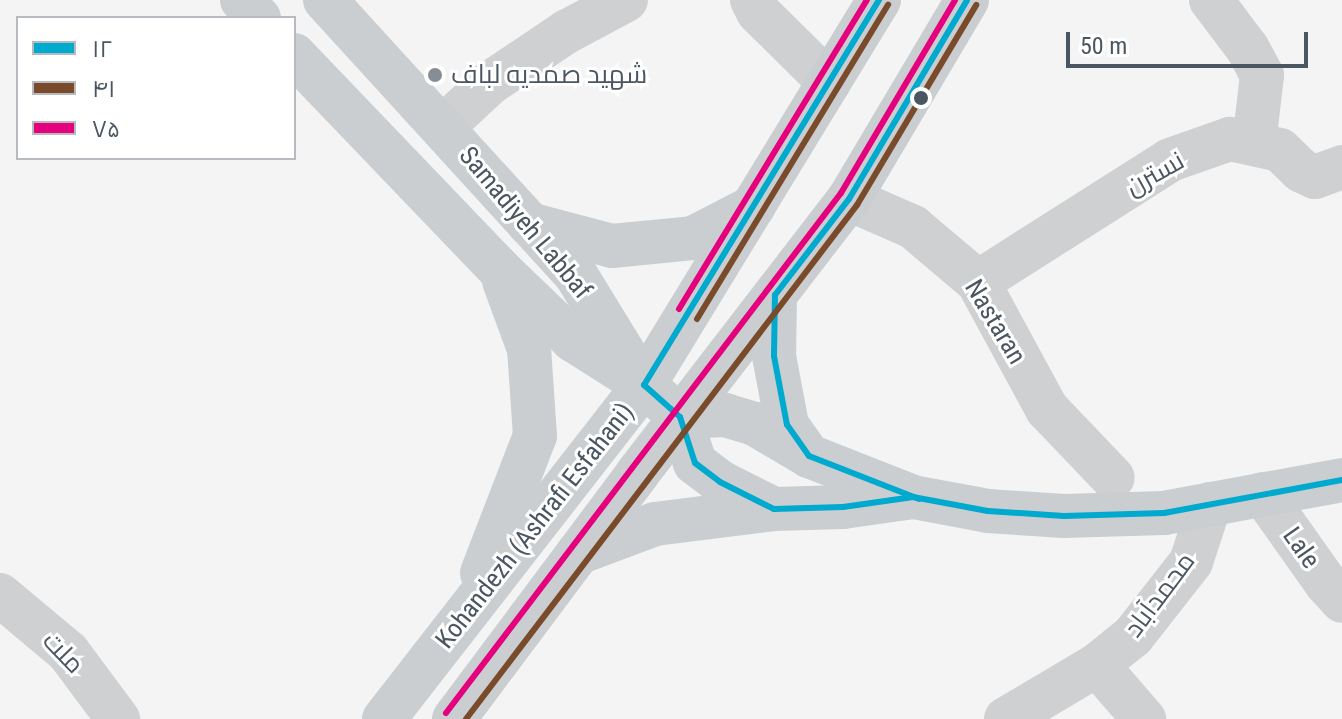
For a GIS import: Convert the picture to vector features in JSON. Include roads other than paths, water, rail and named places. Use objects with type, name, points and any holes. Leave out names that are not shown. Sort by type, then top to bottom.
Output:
[{"type":"main road","points":[[242,0],[257,16]]},
{"type":"main road","name":"Samadiyeh Labbaf","points":[[325,0],[576,275],[644,385]]},
{"type":"main road","name":"Kohandezh (Ashrafi Esfahani)","points":[[384,719],[644,385],[879,0]]},
{"type":"main road","name":"Kohandezh (Ashrafi Esfahani)","points":[[454,719],[680,417],[849,199],[967,0]]},
{"type":"main road","points":[[332,95],[372,51]]},
{"type":"main road","name":"Samadiyeh Labbaf","points":[[296,57],[501,271],[573,340],[644,385]]},
{"type":"main road","points":[[529,224],[612,246],[693,238],[755,206]]},
{"type":"main road","points":[[466,615],[535,436],[529,349],[501,271]]},
{"type":"main road","points":[[775,295],[774,356],[787,425],[809,456]]},
{"type":"main road","points":[[644,385],[680,417],[695,463],[720,482],[774,509]]},
{"type":"main road","points":[[680,417],[725,415],[755,424],[809,456],[913,497],[988,511],[1064,516],[1164,513],[1342,480]]},
{"type":"main road","points":[[578,553],[655,524],[774,509],[843,507],[913,497]]},
{"type":"street","points":[[443,127],[490,83],[566,32],[626,0]]},
{"type":"street","points":[[752,0],[758,12],[829,82]]},
{"type":"street","points":[[1211,0],[1248,49],[1262,75],[1254,144]]},
{"type":"street","name":"نسترن","points":[[978,282],[1170,160],[1230,139],[1280,150],[1302,171],[1315,177],[1342,167]]},
{"type":"street","name":"Nastaran","points":[[849,199],[913,227],[978,282],[1047,409],[1113,478]]},
{"type":"street","name":"Lale","points":[[1263,494],[1342,601]]},
{"type":"street","name":"محمدآباد","points":[[1006,719],[1097,665],[1133,636],[1191,562],[1210,504]]},
{"type":"street","name":"ملت","points":[[0,595],[68,652],[118,719]]},
{"type":"street","points":[[1097,665],[1144,719]]},
{"type":"place","name":"شهید صمدیه لباف","points":[[435,75]]}]
